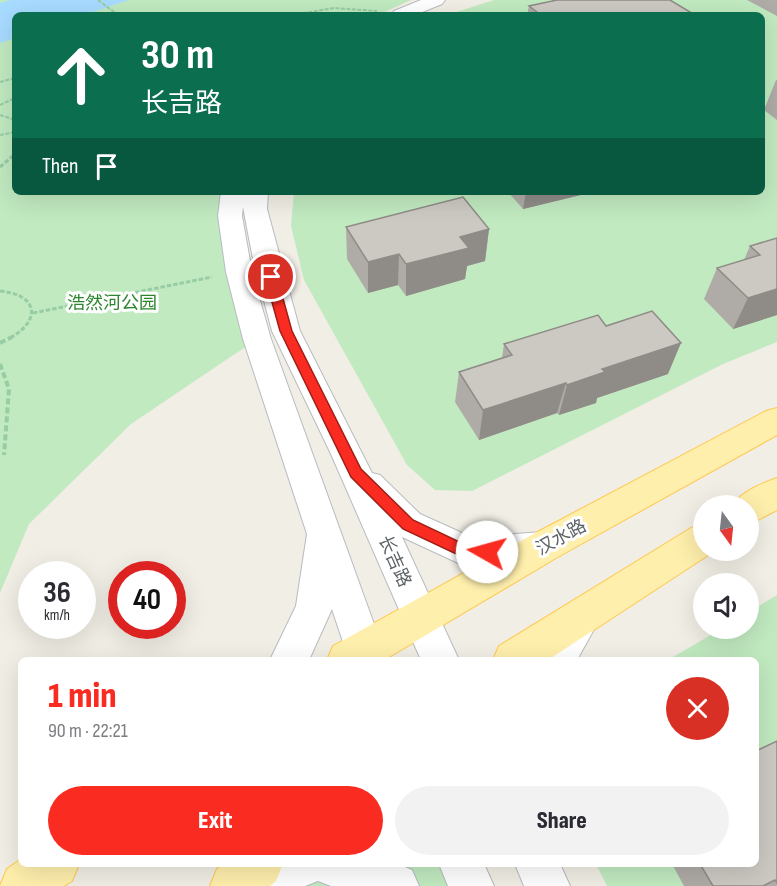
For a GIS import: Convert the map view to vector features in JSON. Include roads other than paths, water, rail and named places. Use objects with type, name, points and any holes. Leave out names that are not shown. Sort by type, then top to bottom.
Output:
[{"type":"main road","name":"汉水路","points":[[360,656],[420,617],[543,547],[777,420]]},
{"type":"main road","points":[[759,503],[777,492]]},
{"type":"main road","points":[[518,657],[693,545]]},
{"type":"main road","points":[[24,886],[51,867]]},
{"type":"main road","points":[[234,886],[256,867]]},
{"type":"street","points":[[393,12],[411,0]]},
{"type":"street","points":[[395,12],[436,0]]},
{"type":"street","points":[[233,195],[230,216],[239,272],[257,339],[323,530],[360,656]]},
{"type":"street","name":"长吉路","points":[[256,195],[255,209],[266,259],[286,331],[356,473],[439,657]]},
{"type":"street","points":[[356,473],[408,524],[469,554],[543,547]]},
{"type":"street","points":[[291,657],[314,608],[323,530]]},
{"type":"street","points":[[557,657],[586,612]]},
{"type":"street","points":[[234,886],[294,867]]},
{"type":"street","points":[[341,867],[396,886]]},
{"type":"street","points":[[462,867],[471,886]]},
{"type":"street","points":[[538,867],[547,886]]},
{"type":"water","points":[[10,0],[129,0],[93,12],[12,12],[12,39],[0,43],[0,3]]},
{"type":"park label","name":"浩然河公园","points":[[112,303]]}]
